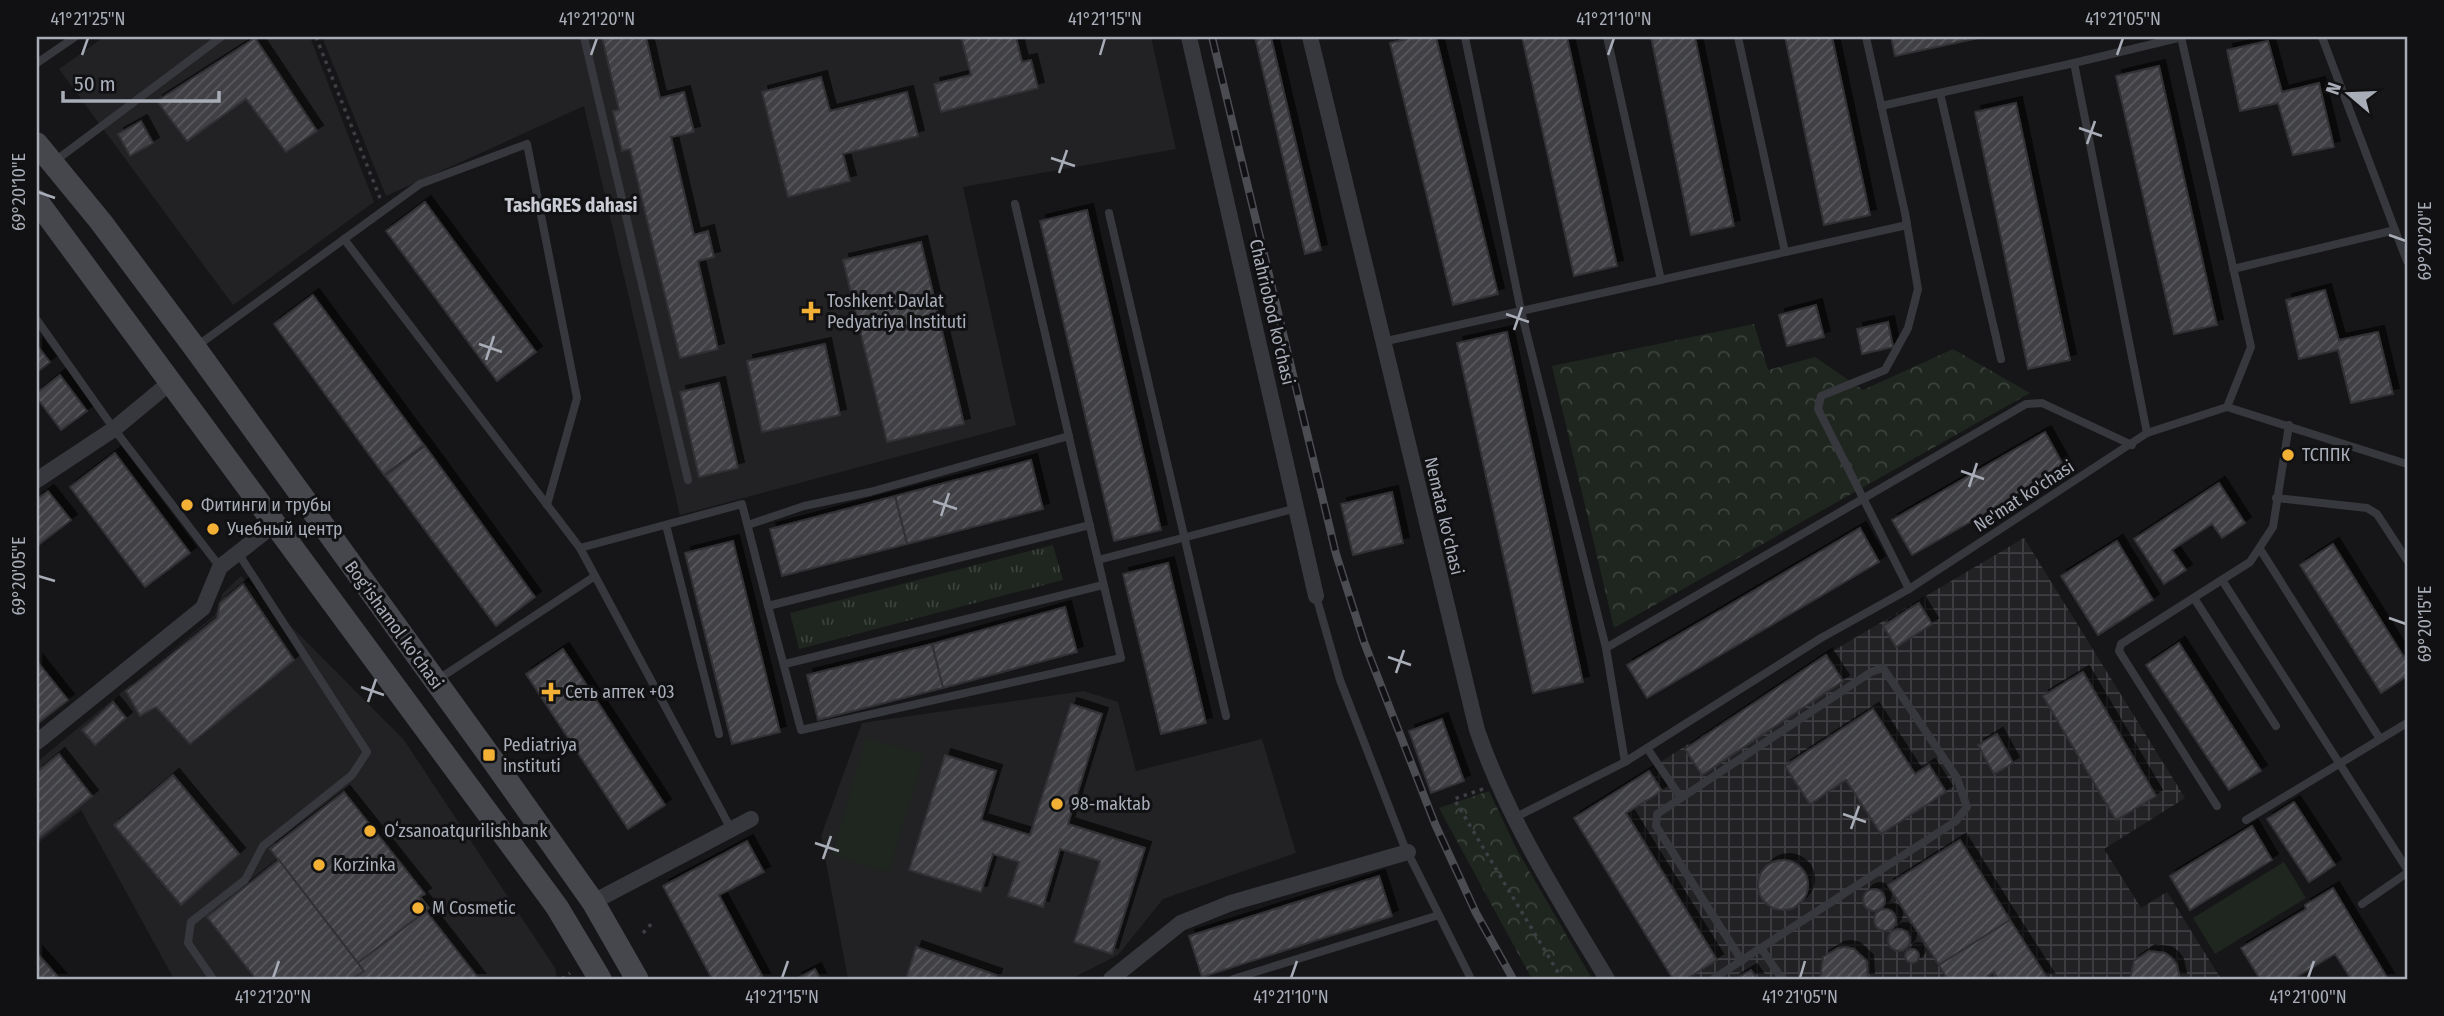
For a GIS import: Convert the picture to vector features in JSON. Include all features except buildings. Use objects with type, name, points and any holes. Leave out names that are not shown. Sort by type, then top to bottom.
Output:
[{"type":"main road","name":"Bog'ishamol ko'chasi","points":[[37,145],[53,162],[195,348],[593,902],[637,979]]},
{"type":"main road","name":"Bog'ishamol ko'chasi","points":[[37,201],[557,907],[600,979]]},
{"type":"main road","points":[[168,376],[195,348]]},
{"type":"street","name":"Chahriobod ko'chasi","points":[[1189,37],[1315,596]]},
{"type":"street","name":"Nemata ko'chasi","points":[[1310,37],[1467,698],[1498,784],[1514,818],[1607,979]]},
{"type":"street","points":[[37,480],[114,429],[168,376]]},
{"type":"street","points":[[37,742],[203,608],[220,567],[275,524]]},
{"type":"street","points":[[593,902],[751,819]]},
{"type":"street","points":[[1111,979],[1181,923],[1231,903],[1408,852]]},
{"type":"lane","points":[[37,63],[75,37]]},
{"type":"lane","points":[[53,162],[221,37]]},
{"type":"lane","points":[[584,37],[688,480]]},
{"type":"lane","points":[[1465,37],[1521,311],[1606,648],[1625,762]]},
{"type":"lane","points":[[1606,37],[1661,280]]},
{"type":"lane","points":[[1738,37],[1785,252]]},
{"type":"lane","points":[[1866,37],[1905,213],[1918,289],[1908,328],[1885,370],[1821,396],[1818,409],[1909,589]]},
{"type":"lane","points":[[1881,106],[2181,37],[2251,347],[2227,407],[2407,464]]},
{"type":"lane","points":[[2322,37],[2407,261]]},
{"type":"lane","points":[[2074,63],[2147,433]]},
{"type":"lane","points":[[1940,93],[2001,359]]},
{"type":"lane","points":[[195,348],[420,184],[527,144],[577,398],[547,505]]},
{"type":"lane","points":[[580,548],[742,504],[801,730],[1121,658],[1015,204]]},
{"type":"lane","points":[[1109,213],[1226,716]]},
{"type":"lane","points":[[1382,342],[1907,225],[1905,213]]},
{"type":"lane","points":[[2233,269],[2395,230]]},
{"type":"lane","points":[[344,239],[580,548],[731,829]]},
{"type":"lane","points":[[37,320],[114,429],[220,567]]},
{"type":"lane","points":[[1606,648],[1862,498],[2034,402],[2132,445]]},
{"type":"lane","name":"Ne'mat ko'chasi","points":[[1514,818],[1625,762],[1821,638],[1909,589],[2147,433],[2227,407]]},
{"type":"lane","points":[[2217,806],[2119,651],[2121,644],[2250,562],[2260,549],[2273,527],[2289,425]]},
{"type":"lane","points":[[748,525],[804,506],[870,492],[1069,436]]},
{"type":"lane","points":[[2276,498],[2367,508],[2377,514],[2407,560]]},
{"type":"lane","points":[[1098,560],[1297,508]]},
{"type":"lane","points":[[666,525],[719,734]]},
{"type":"lane","points":[[768,606],[1090,525]]},
{"type":"lane","points":[[2260,549],[2380,739]]},
{"type":"lane","points":[[213,979],[188,943],[191,922],[245,880],[262,846],[352,775],[367,752],[239,553]]},
{"type":"lane","points":[[434,681],[595,576]]},
{"type":"lane","points":[[2222,580],[2407,871],[2362,904]]},
{"type":"lane","points":[[785,664],[1103,584]]},
{"type":"lane","points":[[1315,596],[1340,680],[1408,852],[1471,979]]},
{"type":"lane","points":[[2194,598],[2276,726]]},
{"type":"lane","points":[[1713,979],[1742,961],[1956,821],[1967,807],[1957,778],[1883,668],[1871,672],[1657,814],[1656,826],[1742,961]]},
{"type":"lane","points":[[2246,820],[2407,723]]},
{"type":"lane","points":[[1647,748],[1681,798]]},
{"type":"lane","points":[[1233,979],[1439,915]]},
{"type":"lane","points":[[1761,948],[1782,979]]},
{"type":"path","points":[[316,37],[385,210]]},
{"type":"path","points":[[1498,784],[1454,799],[1562,979]]},
{"type":"path","points":[[643,933],[654,921]]},
{"type":"path","points":[[562,979],[570,973]]},
{"type":"shaded area","points":[[104,37],[310,37],[374,202],[233,305],[59,69]]},
{"type":"shaded area","name":"Toshkent Davlat Pedyatriya Instituti","points":[[322,37],[1151,37],[1176,149],[963,187],[1016,425],[680,515],[584,106],[386,196]]},
{"type":"shaded area","points":[[2024,538],[2185,798],[2104,849],[2141,908],[2167,892],[2221,979],[1673,979],[1574,818],[1826,655]]},
{"type":"shaded area","points":[[241,576],[404,740],[555,968],[557,979],[174,979],[81,810],[37,844],[37,762],[215,615],[223,593]]},
{"type":"shaded area","name":"98-maktab","points":[[1084,691],[1118,702],[1136,771],[1262,739],[1296,853],[1163,899],[1118,955],[1071,979],[848,979],[821,836],[862,723]]},
{"type":"green space","points":[[1754,324],[1768,370],[1815,357],[1863,390],[1953,349],[2030,393],[1614,628],[1552,366]]},
{"type":"green space","points":[[1053,545],[1063,580],[799,649],[790,613]]},
{"type":"green space","points":[[866,738],[924,755],[889,872],[832,855]]},
{"type":"green space","points":[[1489,791],[1517,850],[1592,979],[1532,979],[1439,808]]},
{"type":"green space","points":[[2284,862],[2306,898],[2215,954],[2193,918]]},
{"type":"railway","points":[[1212,37],[1336,554],[1364,642],[1435,824],[1476,913],[1513,979]]},
{"type":"place","name":"Toshkent Davlat Pedyatriya Instituti","points":[[811,311]]},
{"type":"place","name":"ТСППК","points":[[2288,455]]},
{"type":"place","name":"Фитинги и трубы","points":[[187,505]]},
{"type":"place","name":"Учебный центр","points":[[213,529]]},
{"type":"place","name":"Сеть аптек +03","points":[[551,692]]},
{"type":"place","name":"Pediatriya instituti","points":[[489,755]]},
{"type":"place","name":"98-maktab","points":[[1057,804]]},
{"type":"place","name":"Oʻzsanoatqurilishbank","points":[[370,831]]},
{"type":"place","name":"Korzinka","points":[[319,865]]},
{"type":"place","name":"M Cosmetic","points":[[418,908]]},
{"type":"district","name":"TashGRES dahasi","points":[[571,205]]}]
